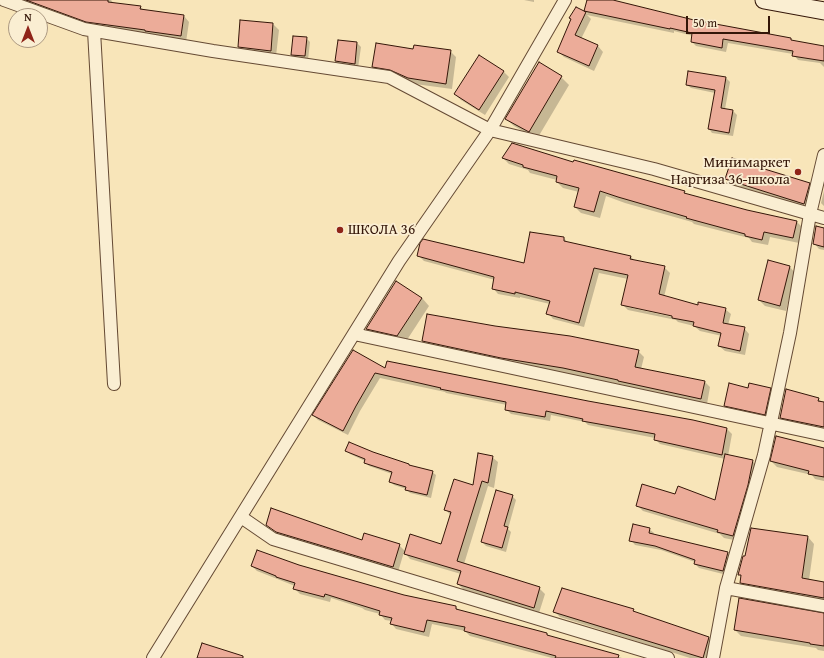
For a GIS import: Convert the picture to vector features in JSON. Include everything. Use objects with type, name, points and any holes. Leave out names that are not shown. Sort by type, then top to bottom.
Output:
[{"type":"main road","points":[[764,0],[824,11]]},
{"type":"street","points":[[4,0],[84,29],[213,51],[389,77],[490,130],[654,169],[824,218]]},
{"type":"street","points":[[156,657],[241,516],[399,261],[490,130],[565,0]]},
{"type":"street","points":[[94,31],[114,384]]},
{"type":"street","points":[[713,658],[726,588],[764,455],[771,424],[790,333],[810,214],[824,155]]},
{"type":"street","points":[[354,334],[824,435]]},
{"type":"street","points":[[241,516],[273,539],[668,658]]},
{"type":"street","points":[[726,588],[824,606]]},
{"type":"building","points":[[26,0],[108,0],[108,2],[141,6],[140,9],[184,15],[181,36],[86,22]]},
{"type":"building","points":[[587,0],[613,0],[694,20],[791,38],[791,40],[824,46],[824,61],[792,56],[793,51],[723,39],[722,48],[691,42],[692,33],[584,11]]},
{"type":"building","points":[[576,7],[586,12],[575,35],[598,45],[589,66],[557,52],[571,19],[569,18]]},
{"type":"building","points":[[240,20],[273,23],[271,51],[238,47]]},
{"type":"building","points":[[293,36],[307,37],[305,56],[291,55]]},
{"type":"building","points":[[338,40],[357,42],[355,64],[335,61]]},
{"type":"building","points":[[376,43],[413,49],[414,45],[451,50],[446,84],[408,78],[390,70],[372,67]]},
{"type":"building","points":[[479,55],[504,71],[479,110],[454,94]]},
{"type":"building","points":[[539,62],[562,76],[529,132],[505,119]]},
{"type":"building","points":[[688,71],[726,77],[721,108],[733,110],[729,133],[708,129],[715,90],[686,85]]},
{"type":"building","points":[[512,143],[573,162],[574,160],[685,191],[684,193],[747,210],[797,221],[793,238],[764,232],[762,240],[745,236],[745,234],[686,218],[687,217],[600,191],[594,212],[574,207],[579,188],[556,182],[557,176],[523,167],[523,165],[502,158]]},
{"type":"building","points":[[732,158],[810,183],[804,204],[725,179]]},
{"type":"building","points":[[816,226],[824,228],[824,247],[813,244]]},
{"type":"building","points":[[530,232],[564,237],[564,241],[631,256],[630,259],[665,266],[659,294],[698,305],[698,302],[726,308],[723,323],[745,327],[740,351],[718,346],[721,333],[693,326],[694,322],[621,305],[628,275],[594,268],[579,323],[546,314],[550,301],[515,292],[515,294],[492,289],[494,277],[417,256],[420,243],[423,239],[524,263]]},
{"type":"building","points":[[768,260],[790,266],[780,306],[758,300]]},
{"type":"building","points":[[396,281],[422,298],[397,336],[366,329]]},
{"type":"building","points":[[427,314],[495,326],[570,336],[639,350],[635,367],[705,381],[701,399],[563,368],[501,358],[422,341]]},
{"type":"building","points":[[353,350],[385,368],[387,361],[588,401],[693,420],[727,428],[722,455],[654,440],[655,434],[582,421],[583,419],[546,411],[545,417],[505,410],[506,402],[440,389],[441,388],[375,373],[343,431],[312,415]]},
{"type":"building","points":[[729,383],[748,388],[749,383],[771,388],[765,415],[724,406]]},
{"type":"building","points":[[786,389],[819,398],[818,401],[824,402],[824,427],[780,418]]},
{"type":"building","points":[[776,436],[824,448],[824,477],[808,474],[809,471],[770,461]]},
{"type":"building","points":[[349,442],[409,465],[433,471],[427,495],[405,490],[406,487],[389,482],[392,472],[364,463],[365,459],[345,451]]},
{"type":"building","points":[[478,453],[493,456],[488,483],[482,481],[457,561],[540,587],[534,608],[457,584],[461,571],[404,554],[410,534],[441,544],[451,512],[444,510],[454,479],[473,485]]},
{"type":"building","points":[[725,454],[753,460],[748,485],[733,536],[717,532],[718,530],[636,506],[642,484],[675,494],[678,486],[715,500]]},
{"type":"building","points":[[496,490],[513,495],[504,526],[508,527],[502,548],[481,542]]},
{"type":"building","points":[[271,508],[362,540],[364,533],[400,544],[393,567],[276,532],[266,525]]},
{"type":"building","points":[[633,524],[650,528],[649,533],[728,552],[723,571],[694,564],[695,560],[655,546],[629,541]]},
{"type":"building","points":[[751,528],[808,536],[802,578],[824,582],[824,598],[740,583],[741,575],[738,575],[743,556],[745,556]]},
{"type":"building","points":[[257,550],[299,565],[404,595],[456,606],[456,609],[547,633],[547,635],[619,655],[618,658],[555,658],[556,656],[464,631],[465,627],[427,620],[424,632],[390,624],[392,618],[379,615],[380,611],[325,594],[324,597],[293,589],[295,583],[276,577],[251,566]]},
{"type":"building","points":[[562,588],[634,609],[633,611],[709,637],[703,658],[553,612]]},
{"type":"building","points":[[739,598],[824,613],[824,646],[734,630]]},
{"type":"building","points":[[202,643],[243,656],[243,658],[197,658]]},
{"type":"place","name":"Минимаркет Наргиза 36-школа","points":[[798,172]]},
{"type":"place","name":"ШКОЛА 36","points":[[340,230]]}]
